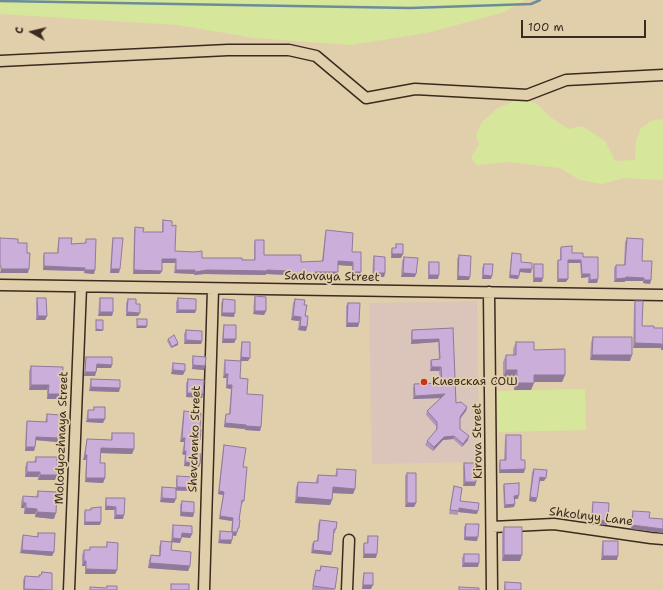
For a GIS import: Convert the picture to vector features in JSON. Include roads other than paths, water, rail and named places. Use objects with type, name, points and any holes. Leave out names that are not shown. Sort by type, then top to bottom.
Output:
[{"type":"street","points":[[0,61],[228,50],[289,50],[316,56],[366,98],[415,89],[527,95],[566,80],[663,75]]},
{"type":"street","name":"Sadovaya Street","points":[[0,286],[663,295]]},
{"type":"street","name":"Molodyozhnaya Street","points":[[69,590],[81,287]]},
{"type":"street","name":"Shevchenko Street","points":[[204,590],[213,289]]},
{"type":"street","name":"Kirova Street","points":[[489,292],[492,590]]},
{"type":"street","name":"Shkolnyy Lane","points":[[492,527],[554,524],[663,539]]},
{"type":"street","points":[[347,590],[349,540]]},
{"type":"waterway","points":[[0,1],[410,8],[531,4],[540,0]]},
{"type":"place","name":"Киевская СОШ","points":[[424,382]]}]
